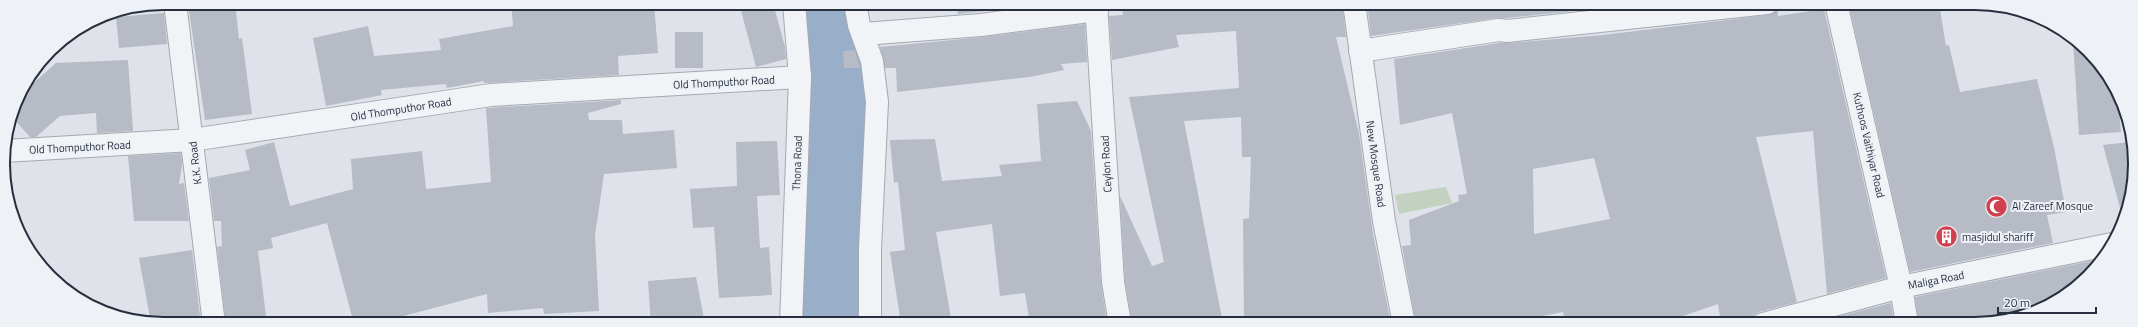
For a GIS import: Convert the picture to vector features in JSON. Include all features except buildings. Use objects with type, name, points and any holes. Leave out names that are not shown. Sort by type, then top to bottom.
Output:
[{"type":"street","name":"K.K. Road","points":[[175,10],[213,317]]},
{"type":"street","name":"Thona Road","points":[[791,317],[800,78],[795,10]]},
{"type":"street","points":[[857,10],[862,34],[872,61],[877,102],[870,249],[870,317]]},
{"type":"street","points":[[862,34],[981,25],[1072,10]]},
{"type":"street","name":"Ceylon Road","points":[[1096,10],[1113,282],[1119,317]]},
{"type":"street","name":"New Mosque Road","points":[[1355,10],[1384,221],[1403,317]]},
{"type":"street","points":[[1360,51],[1499,30],[1507,31],[1702,10]]},
{"type":"street","name":"Kuthoos Vaithiyar Road","points":[[1838,10],[1901,287],[1906,317]]},
{"type":"street","name":"Old Thomputhor Road","points":[[10,151],[192,140],[491,95],[800,78]]},
{"type":"street","name":"Maliga Road","points":[[1789,317],[1901,287],[2104,246]]},
{"type":"green space","points":[[1446,187],[1452,203],[1399,214],[1395,195]]},
{"type":"water","points":[[793,10],[857,10],[872,61],[866,317],[791,317]]},
{"type":"place","name":"Al Zareef Mosque","points":[[1996,206]]},
{"type":"place","name":"masjidul shariff","points":[[1946,237]]}]
